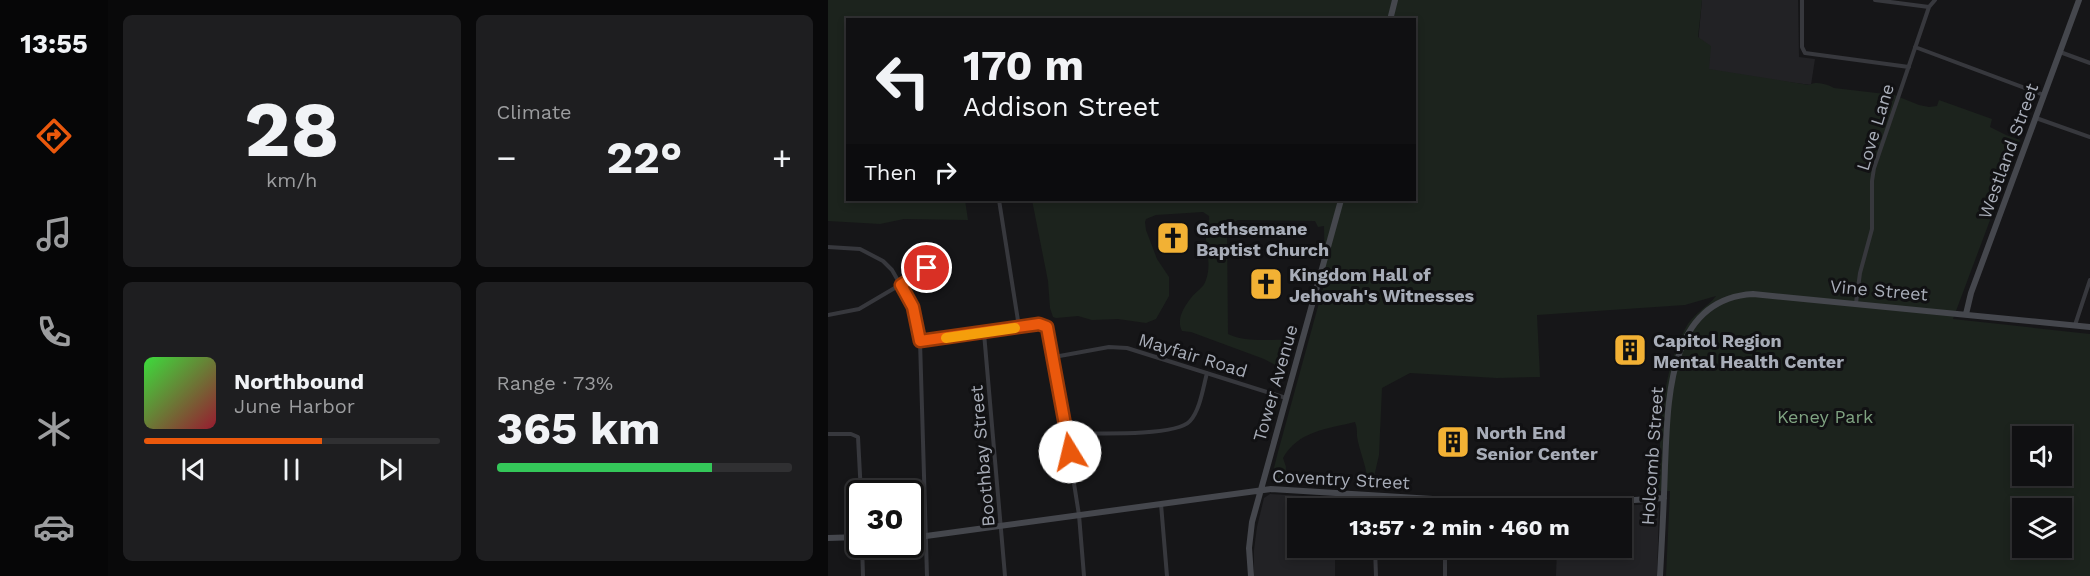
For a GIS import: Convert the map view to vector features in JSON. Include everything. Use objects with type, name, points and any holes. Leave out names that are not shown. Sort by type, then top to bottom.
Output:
[{"type":"street","points":[[1390,18],[1395,0]]},
{"type":"street","points":[[1802,0],[1802,46],[1805,53],[1909,67]]},
{"type":"street","points":[[1875,0],[1929,7]]},
{"type":"street","name":"Love Lane","points":[[1856,303],[1860,273],[1872,229],[1874,168],[1929,7],[1935,0]]},
{"type":"street","name":"Westland Street","points":[[1966,314],[1971,293],[2079,0]]},
{"type":"street","points":[[1915,47],[2045,96]]},
{"type":"street","points":[[2060,52],[2090,63]]},
{"type":"street","points":[[2036,118],[2090,137]]},
{"type":"street","points":[[999,201],[1019,327]]},
{"type":"street","name":"Tower Avenue","points":[[1251,576],[1250,535],[1341,201]]},
{"type":"street","points":[[828,247],[851,248],[868,252],[883,261],[892,270],[913,307],[920,341],[927,576]]},
{"type":"street","points":[[828,315],[859,309],[901,285],[933,263],[939,250]]},
{"type":"street","points":[[2075,325],[2090,280]]},
{"type":"street","name":"Vine Street","points":[[1685,340],[1696,321],[1709,308],[1728,298],[1741,295],[1771,295],[2090,327]]},
{"type":"street","points":[[920,341],[1039,324],[1047,327],[1080,515],[1084,576]]},
{"type":"street","name":"Boothbay Street","points":[[984,333],[1005,576]]},
{"type":"street","name":"Holcomb Street","points":[[1660,576],[1670,392],[1685,340]]},
{"type":"street","name":"Mayfair Road","points":[[1054,357],[1119,347],[1135,350],[1287,399]]},
{"type":"street","points":[[1066,434],[1164,432],[1182,427],[1188,424],[1196,413],[1207,373]]},
{"type":"street","points":[[828,434],[857,435],[860,444],[861,480]]},
{"type":"street","name":"Coventry Street","points":[[926,536],[1261,490],[1427,498]]},
{"type":"street","name":"Coventry Street","points":[[1632,500],[1664,498]]},
{"type":"street","points":[[1161,504],[1167,576]]},
{"type":"street","points":[[828,538],[846,537]]},
{"type":"street","points":[[862,558],[863,576]]},
{"type":"street","points":[[1375,558],[1376,576]]},
{"type":"street","points":[[1445,558],[1445,576]]},
{"type":"shaded area","points":[[1702,0],[1798,0],[1799,57],[1815,59],[1811,85],[1709,72],[1698,44]]},
{"type":"shaded area","points":[[1270,494],[1335,498],[1287,498],[1287,558],[1335,558],[1335,576],[1254,576],[1254,550],[1264,498]]},
{"type":"shaded area","points":[[1654,504],[1659,508],[1657,576],[1556,576],[1557,558],[1632,558],[1632,505]]},
{"type":"green space","name":"Keney Park","points":[[828,0],[1702,0],[1698,37],[1711,46],[1709,69],[1809,85],[1815,83],[1834,88],[1894,95],[1929,107],[1937,106],[1939,100],[1992,119],[1990,127],[2020,140],[1953,319],[2090,334],[2090,576],[1666,576],[1670,491],[1658,491],[1661,429],[1666,388],[1676,348],[1685,329],[1716,296],[1685,305],[1537,315],[1540,377],[1497,378],[1410,373],[1382,388],[1379,455],[1374,477],[1367,480],[1355,422],[1314,432],[1297,442],[1283,458],[1286,467],[1285,479],[1277,480],[1272,476],[1325,281],[1324,226],[1318,227],[1315,221],[1238,220],[1229,225],[1227,229],[1228,334],[1251,340],[1290,340],[1286,364],[1279,367],[1264,359],[1191,332],[1182,331],[1180,327],[1183,309],[1203,286],[1207,275],[1206,236],[1209,216],[1203,212],[1156,215],[1146,219],[1146,230],[1157,259],[1169,277],[1169,296],[1156,319],[1146,323],[1118,319],[1092,320],[1078,316],[1053,317],[1032,201],[1416,201],[1416,18],[846,18],[846,201],[965,201],[968,220],[904,219],[880,224],[828,221]]},
{"type":"slow traffic","points":[[946,338],[1015,328]]},
{"type":"place","name":"Gethsemane Baptist Church","points":[[1173,238]]},
{"type":"place","name":"Kingdom Hall of Jehovah's Witnesses","points":[[1266,284]]},
{"type":"place","name":"Capitol Region Mental Health Center","points":[[1630,350]]},
{"type":"place","name":"North End Senior Center","points":[[1453,442]]},
{"type":"route","points":[[927,268],[901,285],[913,307],[920,341],[1039,324],[1047,327],[1070,452]]}]
